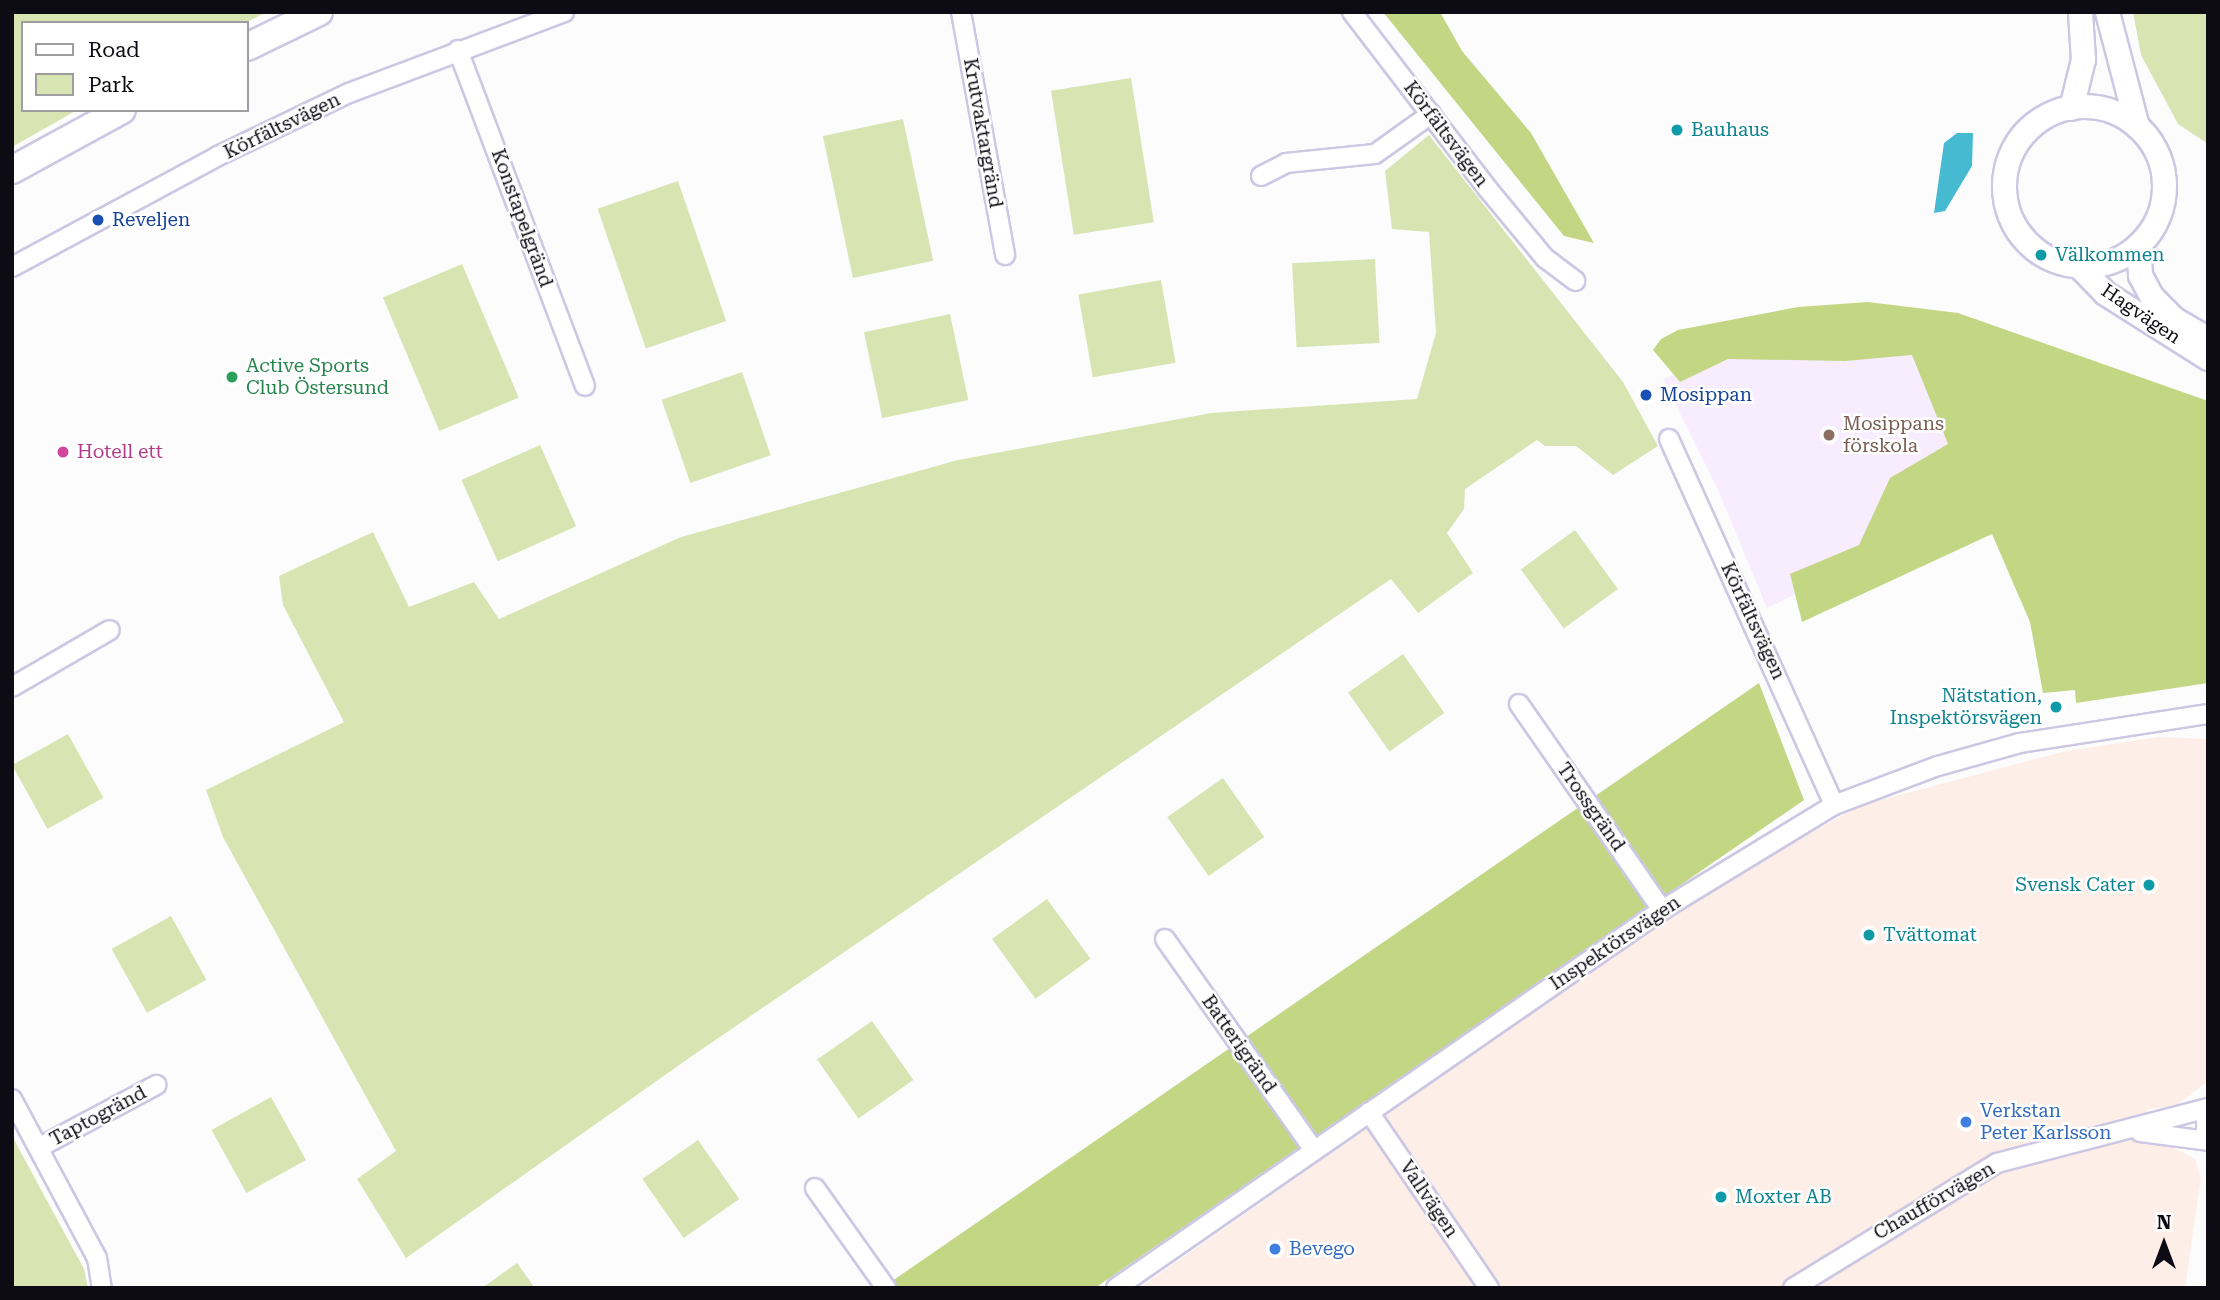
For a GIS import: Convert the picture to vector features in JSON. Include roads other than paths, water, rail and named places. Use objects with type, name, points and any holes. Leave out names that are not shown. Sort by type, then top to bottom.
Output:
[{"type":"main road","points":[[248,47],[319,12]]},
{"type":"main road","points":[[12,170],[118,112]]},
{"type":"street","name":"Körfältsvägen","points":[[12,267],[256,138],[349,93],[564,12]]},
{"type":"street","name":"Krutvaktargränd","points":[[961,12],[1005,255]]},
{"type":"street","name":"Körfältsvägen","points":[[1352,12],[1545,258],[1574,281]]},
{"type":"street","points":[[2071,108],[2083,59],[2080,12]]},
{"type":"street","points":[[2107,12],[2137,126]]},
{"type":"street","name":"Konstapelgränd","points":[[458,50],[584,386]]},
{"type":"street","points":[[2071,108],[2110,109],[2137,126],[2156,149],[2164,180],[2160,212],[2138,245],[2107,262],[2078,265],[2054,260],[2025,239],[2009,214],[2004,193],[2007,162],[2020,138],[2036,122],[2071,108]]},
{"type":"street","points":[[1261,176],[1286,163],[1375,154],[1431,114]]},
{"type":"street","name":"Hagvägen","points":[[2138,245],[2140,275],[2151,296],[2174,319],[2208,339]]},
{"type":"street","name":"Hagvägen","points":[[2078,265],[2105,293],[2208,358]]},
{"type":"street","name":"Körfältsvägen","points":[[1669,439],[1834,805]]},
{"type":"street","points":[[12,687],[110,630]]},
{"type":"street","name":"Trossgränd","points":[[1519,704],[1662,910]]},
{"type":"street","name":"Inspektörsvägen","points":[[1115,1288],[1662,910],[1834,805],[1938,766],[2020,743],[2208,713]]},
{"type":"street","name":"Inspektörsvägen","points":[[2169,720],[2208,721]]},
{"type":"street","name":"Batterigränd","points":[[1165,939],[1313,1149]]},
{"type":"street","name":"Taptogränd","points":[[40,1147],[156,1085]]},
{"type":"street","points":[[12,1099],[97,1258],[102,1288]]},
{"type":"street","name":"Chaufförvägen","points":[[1793,1288],[1997,1163],[2208,1108]]},
{"type":"street","name":"Vallvägen","points":[[1369,1112],[1489,1288]]},
{"type":"street","points":[[2208,1119],[2208,1139]]},
{"type":"street","name":"Chaufförvägen","points":[[2127,1130],[2208,1139]]},
{"type":"street","points":[[815,1188],[886,1288]]},
{"type":"water","points":[[1957,133],[1973,133],[1972,166],[1945,211],[1934,213],[1944,143]]},
{"type":"place","name":"Bauhaus","points":[[1677,130]]},
{"type":"place","name":"Reveljen","points":[[98,220]]},
{"type":"place","name":"Välkommen","points":[[2041,255]]},
{"type":"place","name":"Active Sports Club Östersund","points":[[232,377]]},
{"type":"place","name":"Mosippan","points":[[1646,395]]},
{"type":"place","name":"Mosippans förskola","points":[[1829,435]]},
{"type":"place","name":"Hotell ett","points":[[63,452]]},
{"type":"place","name":"Nätstation, Inspektörsvägen","points":[[2056,707]]},
{"type":"place","name":"Svensk Cater","points":[[2149,885]]},
{"type":"place","name":"Tvättomat","points":[[1869,935]]},
{"type":"place","name":"Verkstan Peter Karlsson","points":[[1966,1122]]},
{"type":"place","name":"Moxter AB","points":[[1721,1197]]},
{"type":"place","name":"Bevego","points":[[1275,1249]]}]
